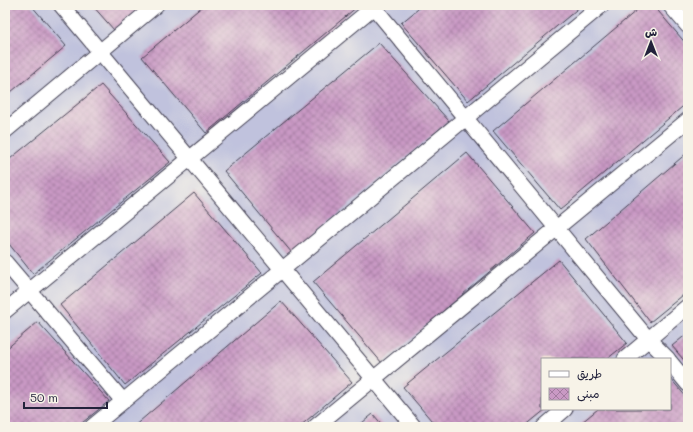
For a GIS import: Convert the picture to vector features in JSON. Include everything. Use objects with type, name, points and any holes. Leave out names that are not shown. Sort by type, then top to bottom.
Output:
[{"type":"lane","points":[[61,5],[414,427]]},
{"type":"lane","points":[[5,131],[156,5]]},
{"type":"lane","points":[[92,427],[602,5]]},
{"type":"lane","points":[[670,5],[688,26]]},
{"type":"lane","points":[[5,311],[374,6],[648,339],[667,358]]},
{"type":"lane","points":[[315,427],[688,120]]},
{"type":"lane","points":[[5,262],[123,401]]},
{"type":"lane","points":[[626,358],[688,306]]},
{"type":"lane","points":[[671,363],[688,384]]},
{"type":"lane","points":[[544,427],[564,410]]},
{"type":"shaded area","points":[[5,5],[688,5],[688,427],[5,427]]},
{"type":"building","points":[[5,5],[31,5],[66,46],[5,97]]},
{"type":"building","points":[[92,5],[145,5],[114,30]]},
{"type":"building","points":[[204,5],[358,6],[206,133],[142,57]]},
{"type":"building","points":[[423,5],[582,5],[468,101],[401,23]]},
{"type":"building","points":[[643,5],[653,5],[688,46],[688,102],[560,210],[493,131]]},
{"type":"building","points":[[379,43],[449,121],[292,253],[224,171]]},
{"type":"building","points":[[101,85],[170,162],[33,274],[5,239],[5,163]]},
{"type":"building","points":[[688,152],[688,291],[650,322],[586,239]]},
{"type":"building","points":[[467,153],[535,233],[382,363],[313,282]]},
{"type":"building","points":[[194,193],[262,273],[125,385],[60,305]]},
{"type":"building","points":[[559,260],[627,343],[608,358],[541,358],[541,410],[545,410],[524,427],[437,427],[403,387]]},
{"type":"building","points":[[281,301],[352,382],[299,427],[133,427]]},
{"type":"building","points":[[38,322],[109,401],[77,427],[5,427],[5,350]]},
{"type":"building","points":[[688,333],[688,365],[672,346]]},
{"type":"building","points":[[671,379],[688,399],[688,427],[576,427],[597,410],[671,410]]},
{"type":"building","points":[[373,414],[384,427],[357,427]]}]
